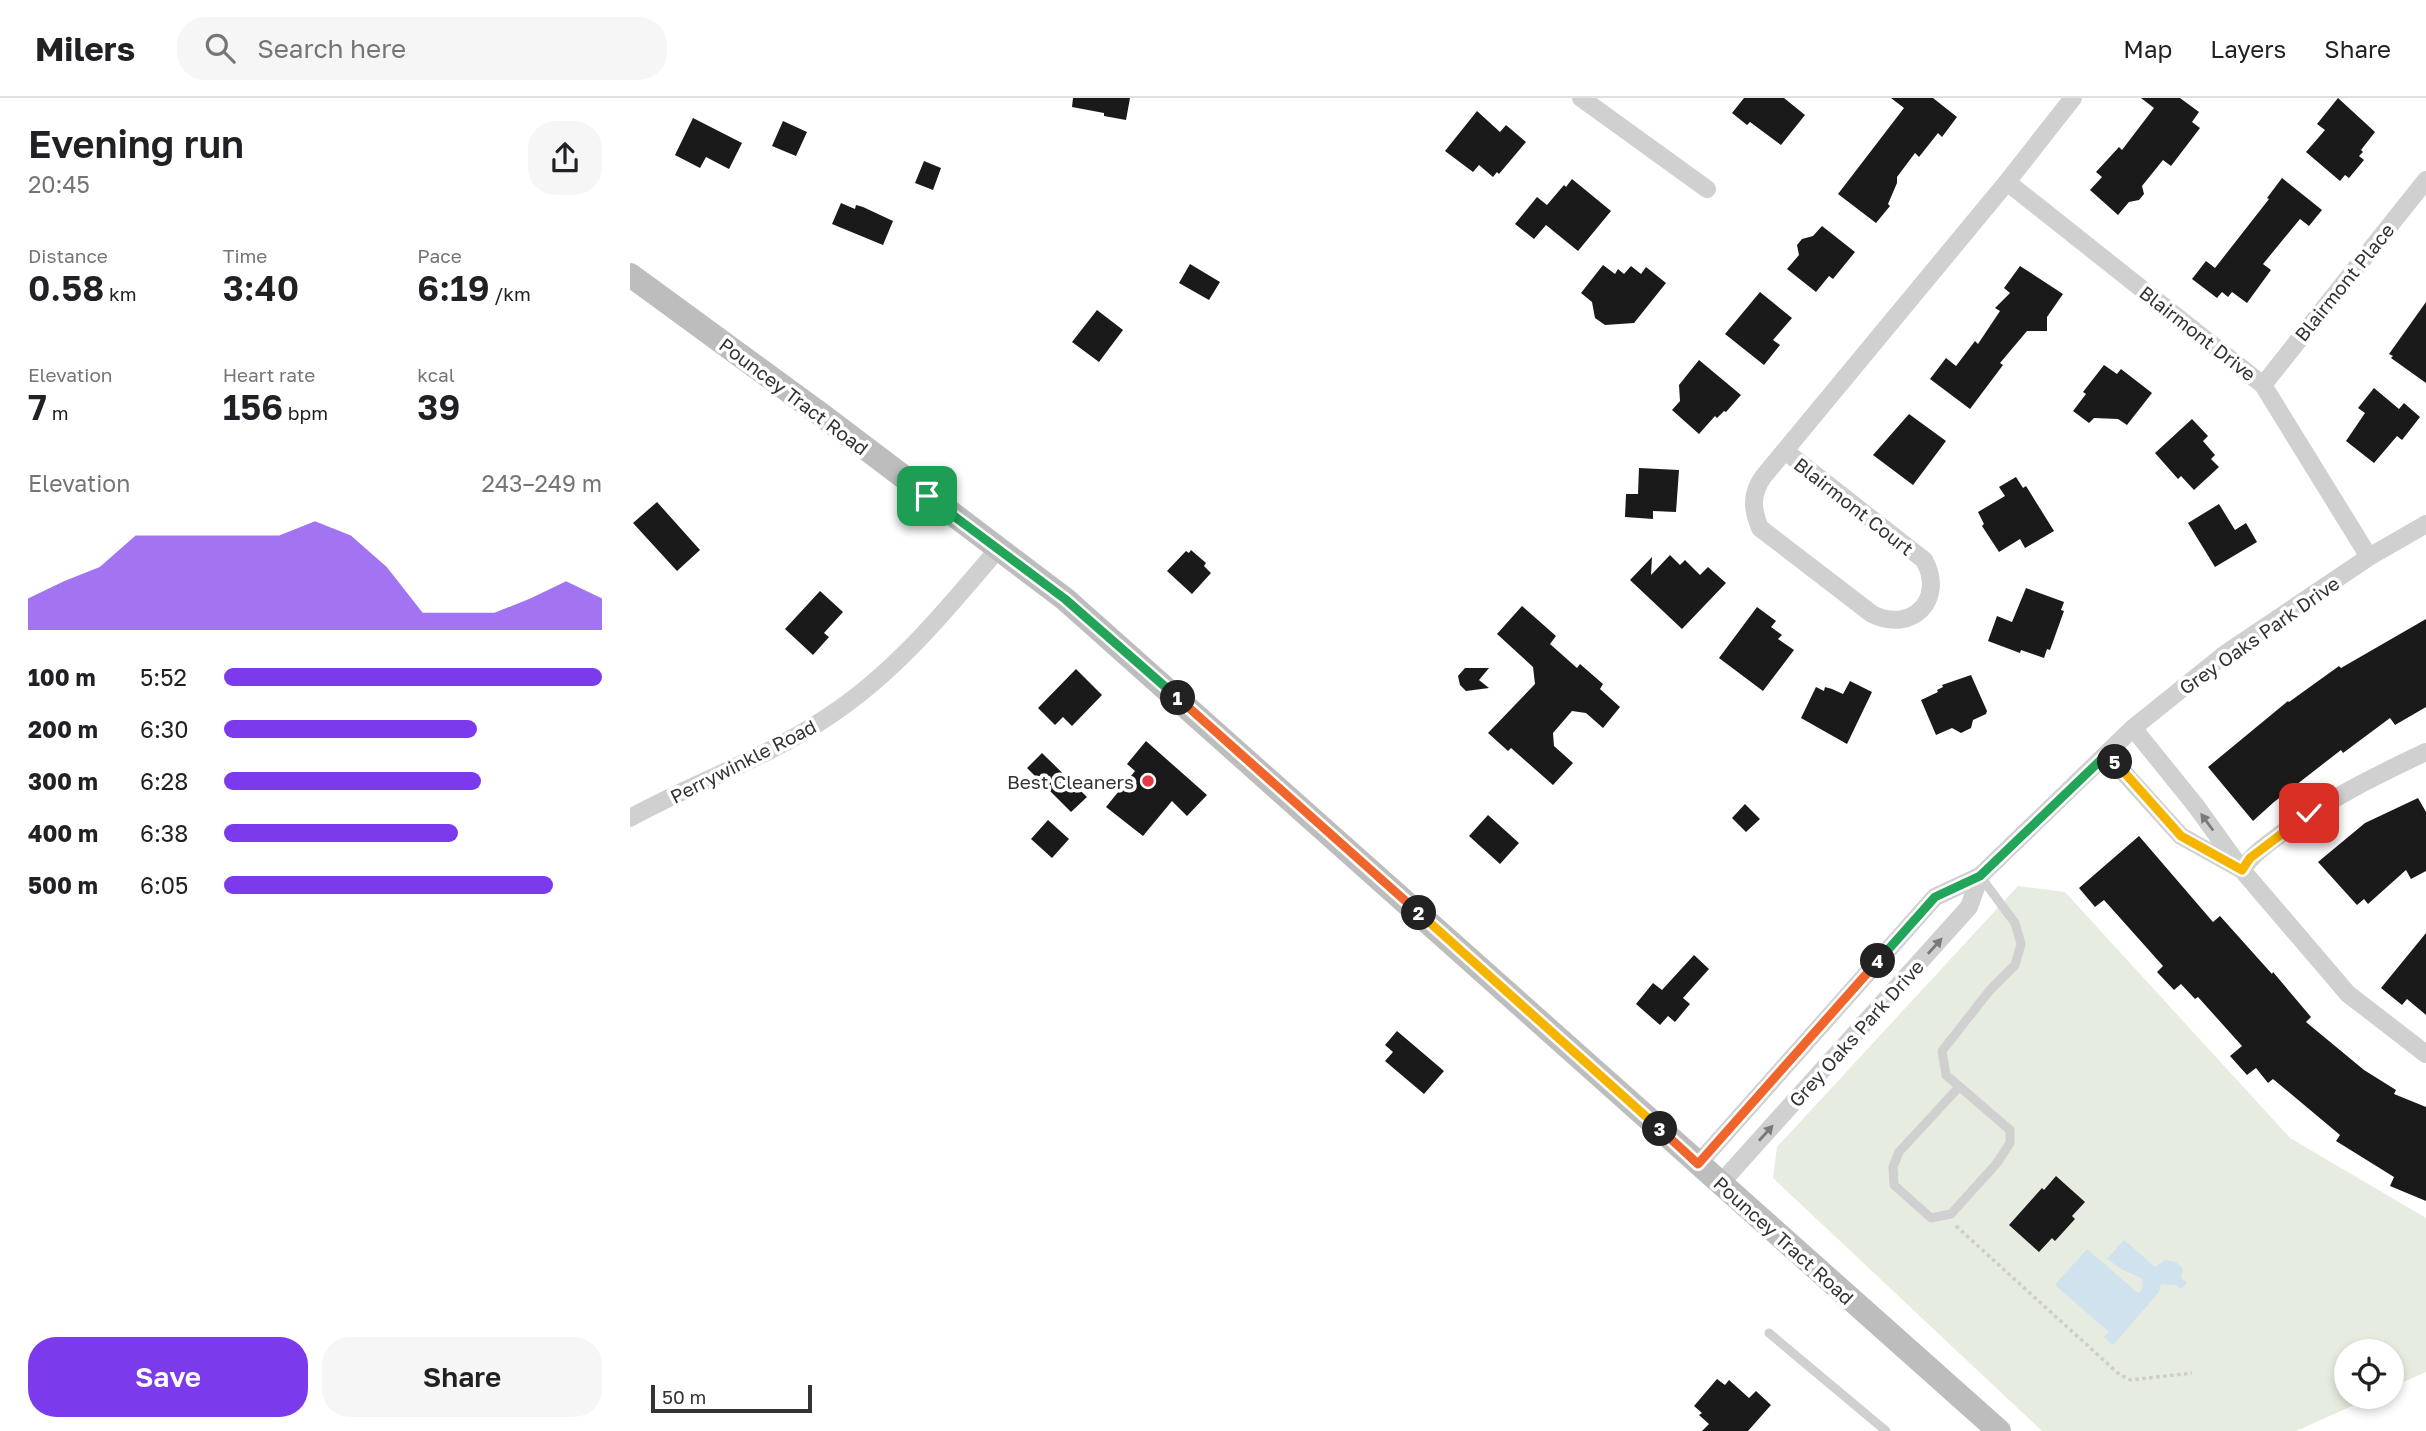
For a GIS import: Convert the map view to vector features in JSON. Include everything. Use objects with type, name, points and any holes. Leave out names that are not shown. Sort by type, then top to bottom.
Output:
[{"type":"main road","name":"Pouncey Tract Road","points":[[630,275],[1065,599],[1999,1431]]},
{"type":"street","points":[[1581,98],[1707,189]]},
{"type":"street","name":"Blairmont Court","points":[[1785,452],[1924,560],[1929,569],[1931,591],[1928,601],[1913,616],[1892,621],[1872,614],[1760,528],[1753,506],[1757,486],[2073,98]]},
{"type":"street","name":"Blairmont Place","points":[[2263,385],[2426,180]]},
{"type":"street","name":"Blairmont Drive","points":[[2007,182],[2263,385],[2369,557]]},
{"type":"street","name":"Grey Oaks Park Drive","points":[[1698,1164],[1935,897],[1980,876],[2133,728],[2225,654],[2369,557],[2426,524]]},
{"type":"street","name":"Perrywinkle Road","points":[[630,818],[782,745],[838,710],[928,631],[999,549]]},
{"type":"street","points":[[2133,728],[2196,806],[2242,870],[2348,994],[2426,1054]]},
{"type":"street","points":[[2242,870],[2250,858],[2309,813],[2364,781],[2426,752]]},
{"type":"street","points":[[2107,754],[2181,836],[2242,870]]},
{"type":"street","name":"Grey Oaks Park Drive","points":[[1720,1184],[1969,908],[1980,876]]},
{"type":"lane","points":[[1959,1087],[1899,1152],[1893,1167],[1894,1185],[1931,1218],[1951,1214],[2011,1143],[2010,1130],[1946,1075],[1942,1051],[1990,990],[2015,965],[2021,944],[2015,923],[1980,876]]},
{"type":"lane","points":[[1769,1333],[1886,1431]]},
{"type":"path","points":[[1944,1215],[2120,1375],[2131,1380],[2192,1373]]},
{"type":"shaded area","points":[[2018,886],[2065,892],[2290,1138],[2426,1218],[2426,1372],[2404,1382],[2404,1339],[2334,1339],[2334,1409],[2345,1409],[2296,1431],[2042,1431],[1773,1178],[1777,1147]]},
{"type":"water","points":[[2124,1240],[2155,1267],[2165,1260],[2176,1262],[2183,1269],[2181,1278],[2187,1283],[2181,1289],[2176,1285],[2161,1284],[2159,1292],[2113,1345],[2104,1337],[2109,1332],[2055,1285],[2087,1249],[2138,1293],[2142,1290],[2143,1279],[2107,1259]]},
{"type":"building","points":[[1073,98],[1130,98],[1126,120],[1072,107]]},
{"type":"building","points":[[1744,98],[1784,98],[1805,115],[1781,145],[1750,122],[1747,125],[1732,113]]},
{"type":"building","points":[[1891,98],[1933,98],[1957,117],[1942,137],[1938,133],[1919,157],[1915,153],[1897,177],[1888,204],[1890,206],[1876,223],[1838,194],[1904,108]]},
{"type":"building","points":[[2141,98],[2180,98],[2199,112],[2192,122],[2200,128],[2171,166],[2163,160],[2142,186],[2144,194],[2139,200],[2129,202],[2118,215],[2090,190],[2102,177],[2096,172],[2119,147],[2122,150],[2154,108]]},
{"type":"building","points":[[2338,98],[2375,132],[2361,150],[2363,152],[2359,156],[2364,160],[2349,178],[2345,175],[2340,181],[2306,152],[2325,130],[2317,124]]},
{"type":"building","points":[[1477,111],[1500,132],[1506,125],[1526,142],[1499,174],[1497,172],[1493,177],[1479,165],[1473,172],[1445,151]]},
{"type":"building","points":[[693,118],[742,143],[729,169],[706,157],[700,168],[675,155]]},
{"type":"building","points":[[783,121],[807,132],[796,156],[772,146]]},
{"type":"building","points":[[924,161],[941,168],[933,190],[915,183]]},
{"type":"building","points":[[2282,178],[2322,210],[2309,226],[2300,219],[2263,264],[2271,270],[2247,303],[2232,292],[2228,297],[2222,292],[2217,298],[2192,279],[2206,261],[2215,268],[2269,199],[2267,198]]},
{"type":"building","points":[[1572,179],[1611,211],[1578,251],[1546,225],[1534,239],[1515,224],[1537,197],[1547,205]]},
{"type":"building","points":[[841,203],[855,209],[856,205],[863,207],[893,221],[883,245],[832,224]]},
{"type":"building","points":[[1822,226],[1855,252],[1833,279],[1829,276],[1816,292],[1787,269],[1799,255],[1797,245],[1802,239],[1813,236]]},
{"type":"building","points":[[1190,264],[1220,282],[1209,300],[1179,283]]},
{"type":"building","points":[[1603,265],[1615,274],[1618,269],[1624,274],[1631,266],[1641,274],[1646,267],[1666,283],[1634,323],[1605,325],[1595,318],[1592,302],[1581,293]]},
{"type":"building","points":[[2020,266],[2063,294],[2047,317],[2047,331],[2027,331],[2000,363],[2003,365],[1970,409],[1930,379],[1946,358],[1956,366],[1975,341],[1978,344],[2000,311],[1995,308],[2010,293],[2004,288]]},
{"type":"building","points":[[1760,292],[1792,318],[1773,340],[1780,345],[1764,365],[1725,334]]},
{"type":"building","points":[[2426,302],[2426,383],[2389,354]]},
{"type":"building","points":[[1097,310],[1123,330],[1099,362],[1072,342]]},
{"type":"building","points":[[1699,360],[1741,395],[1726,412],[1717,418],[1715,416],[1699,434],[1672,410],[1680,401],[1679,385]]},
{"type":"building","points":[[2104,365],[2117,374],[2121,369],[2152,393],[2127,425],[2118,419],[2094,418],[2089,423],[2073,411],[2086,394],[2083,392]]},
{"type":"building","points":[[2374,388],[2399,409],[2404,403],[2420,417],[2402,440],[2397,436],[2374,463],[2346,441],[2365,413],[2358,408]]},
{"type":"building","points":[[1909,414],[1946,441],[1913,485],[1873,455]]},
{"type":"building","points":[[2192,419],[2208,436],[2203,441],[2215,455],[2211,459],[2219,467],[2194,490],[2181,476],[2178,479],[2155,453]]},
{"type":"building","points":[[1639,468],[1679,470],[1676,512],[1653,511],[1653,519],[1625,517],[1626,494],[1638,494]]},
{"type":"building","points":[[2016,477],[2023,488],[2026,486],[2054,531],[2025,548],[2020,539],[1999,552],[1982,526],[1984,524],[1978,512],[2005,496],[1999,487]]},
{"type":"building","points":[[657,502],[700,550],[677,571],[633,523]]},
{"type":"building","points":[[2219,504],[2235,530],[2246,523],[2257,542],[2215,567],[2188,523]]},
{"type":"building","points":[[1191,550],[1206,563],[1204,566],[1211,573],[1192,594],[1167,571],[1186,551],[1189,553]]},
{"type":"building","points":[[1670,555],[1680,565],[1685,560],[1700,575],[1708,567],[1726,583],[1682,629],[1630,580],[1652,557],[1651,575]]},
{"type":"building","points":[[2026,588],[2064,602],[2061,610],[2064,611],[2050,650],[2047,649],[2044,658],[2021,650],[2020,653],[1988,641],[1997,616],[2012,622]]},
{"type":"building","points":[[820,591],[843,612],[824,633],[829,637],[813,655],[785,629]]},
{"type":"building","points":[[1522,606],[1556,636],[1550,644],[1577,668],[1580,664],[1603,684],[1600,689],[1620,707],[1603,728],[1586,713],[1572,711],[1553,733],[1554,746],[1573,763],[1553,785],[1511,748],[1508,751],[1488,733],[1535,684],[1533,667],[1497,634]]},
{"type":"building","points":[[1757,607],[1776,621],[1771,627],[1782,635],[1778,639],[1794,650],[1763,691],[1719,658]]},
{"type":"building","points":[[2426,619],[2426,707],[2395,725],[2390,718],[2343,753],[2341,750],[2253,821],[2208,767],[2288,701],[2339,666],[2341,668]]},
{"type":"building","points":[[1465,668],[1489,668],[1479,680],[1489,688],[1466,691],[1460,685],[1458,676]]},
{"type":"building","points":[[1076,669],[1102,695],[1072,726],[1063,717],[1055,725],[1038,708]]},
{"type":"building","points":[[1971,675],[1986,714],[1973,720],[1971,728],[1961,733],[1952,728],[1936,735],[1921,700],[1938,692],[1942,685]]},
{"type":"building","points":[[1850,681],[1872,692],[1847,744],[1801,718],[1816,687],[1824,691],[1825,687],[1843,694]]},
{"type":"building","name":"Best Cleaners","points":[[1146,741],[1207,795],[1187,816],[1172,801],[1143,836],[1106,807],[1135,771],[1127,764]]},
{"type":"building","points":[[1042,753],[1087,797],[1071,812],[1027,768]]},
{"type":"building","points":[[2418,798],[2426,812],[2426,871],[2411,879],[2406,870],[2368,904],[2364,899],[2357,905],[2318,862],[2365,823]]},
{"type":"building","points":[[1745,804],[1760,819],[1746,832],[1732,818]]},
{"type":"building","points":[[1488,815],[1519,843],[1500,864],[1469,836]]},
{"type":"building","points":[[1048,820],[1069,839],[1052,858],[1031,839]]},
{"type":"building","points":[[2139,836],[2213,922],[2220,916],[2272,974],[2273,972],[2311,1017],[2306,1022],[2364,1070],[2396,1090],[2394,1094],[2426,1107],[2426,1201],[2390,1186],[2394,1177],[2336,1141],[2340,1135],[2273,1079],[2268,1083],[2256,1068],[2247,1075],[2230,1056],[2242,1046],[2198,997],[2195,999],[2181,984],[2174,990],[2157,972],[2163,966],[2104,900],[2095,907],[2079,888]]},
{"type":"building","points":[[2426,933],[2426,1015],[2407,999],[2402,1005],[2381,988]]},
{"type":"building","points":[[1694,955],[1709,969],[1683,998],[1690,1004],[1675,1022],[1668,1016],[1660,1025],[1636,1004],[1653,983],[1662,990]]},
{"type":"building","points":[[1397,1031],[1444,1071],[1424,1094],[1385,1061],[1393,1052],[1385,1045]]},
{"type":"building","points":[[2056,1176],[2085,1202],[2072,1216],[2075,1219],[2055,1241],[2052,1238],[2039,1252],[2009,1225]]},
{"type":"building","points":[[1717,1379],[1725,1385],[1729,1380],[1749,1398],[1756,1391],[1771,1405],[1748,1431],[1702,1431],[1709,1424],[1694,1406]]},
{"type":"place","name":"Best Cleaners","points":[[1148,781]]},
{"type":"route","points":[[927,496],[1065,599],[1466,954],[1698,1164],[1935,897],[1980,876],[2107,754],[2181,836],[2242,870],[2250,858],[2309,813]]}]
